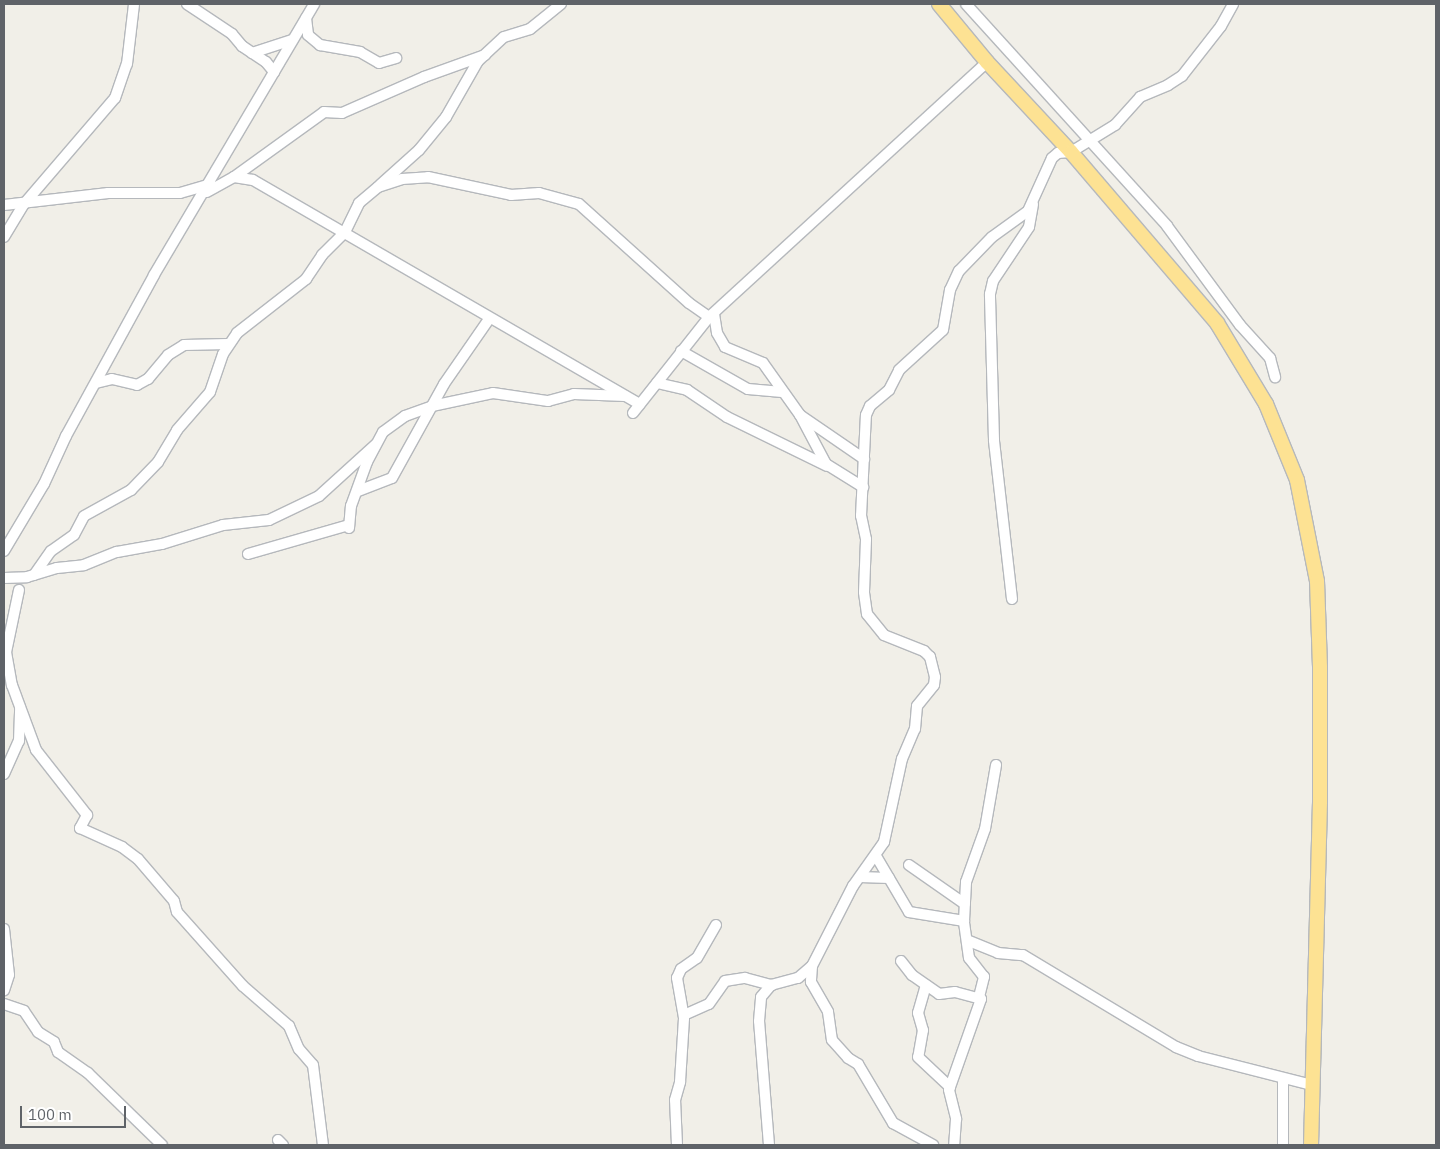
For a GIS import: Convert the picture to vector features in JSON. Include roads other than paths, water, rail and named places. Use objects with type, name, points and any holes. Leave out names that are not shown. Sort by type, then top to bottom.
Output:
[{"type":"highway","points":[[939,4],[987,62],[1072,152],[1217,323],[1266,404],[1303,499],[1317,581],[1320,667],[1310,1145]]},
{"type":"street","points":[[4,237],[24,204],[115,98],[127,64],[134,4]]},
{"type":"street","points":[[187,4],[232,34],[252,53],[266,62],[274,72]]},
{"type":"street","points":[[34,575],[51,551],[74,535],[84,516],[131,490],[158,462],[177,430],[210,392],[228,344],[241,328],[303,282],[322,255],[345,232],[359,203],[417,154],[444,119],[474,66],[504,37],[536,26],[561,4]]},
{"type":"street","points":[[966,4],[1090,138],[1167,226],[1240,325],[1270,358],[1276,377]]},
{"type":"street","points":[[684,1015],[709,1004],[725,981],[745,978],[772,984],[798,978],[812,966],[860,876],[876,856],[888,832],[890,806],[905,752],[914,732],[917,706],[934,685],[936,677],[930,657],[924,651],[884,635],[867,614],[863,487],[864,423],[870,406],[889,390],[899,370],[943,330],[950,290],[960,271],[992,236],[1021,217],[1033,201],[1052,158],[1058,153],[1072,152],[1090,138],[1123,119],[1140,97],[1168,86],[1182,76],[1221,26],[1233,4]]},
{"type":"street","points":[[4,551],[44,484],[154,276],[208,188],[313,5]]},
{"type":"street","points":[[306,18],[308,35],[320,45],[360,52],[379,63],[396,58]]},
{"type":"street","points":[[252,53],[292,40]]},
{"type":"street","points":[[4,205],[108,193],[180,193],[208,188],[234,177],[324,112],[342,113],[424,77],[485,55]]},
{"type":"street","points":[[633,414],[656,382],[712,315],[987,62]]},
{"type":"street","points":[[234,177],[253,180],[345,232],[489,319],[640,404]]},
{"type":"street","points":[[378,187],[402,179],[428,177],[512,195],[536,193],[579,204],[689,303],[712,315],[725,347],[763,363],[800,415],[831,469]]},
{"type":"street","points":[[1012,598],[994,440],[990,294],[993,281],[1029,227],[1033,201]]},
{"type":"street","points":[[358,491],[392,478],[432,406],[489,319]]},
{"type":"street","points":[[96,383],[112,379],[137,385],[148,379],[168,355],[184,345],[228,344]]},
{"type":"street","points":[[681,351],[748,389],[782,392]]},
{"type":"street","points":[[656,382],[687,390],[727,417],[863,487]]},
{"type":"street","points":[[248,554],[349,527],[351,506],[375,445],[389,424],[432,406],[493,393],[548,400],[586,393],[628,396]]},
{"type":"street","points":[[800,415],[864,459]]},
{"type":"street","points":[[4,578],[34,575],[57,568],[84,565],[117,552],[162,544],[223,525],[269,520],[319,496],[375,445]]},
{"type":"street","points":[[19,590],[6,652],[20,708],[36,750],[88,815],[80,828],[122,847],[138,859],[174,900],[177,912],[243,986],[292,1031],[299,1049],[313,1065],[323,1145]]},
{"type":"street","points":[[4,774],[19,742],[20,708]]},
{"type":"street","points":[[954,1145],[956,1119],[950,1088],[969,1030],[980,1007],[979,997],[984,977],[970,960],[969,941],[964,921],[968,870],[985,829],[996,765]]},
{"type":"street","points":[[876,856],[909,912],[964,921]]},
{"type":"street","points":[[909,865],[965,904]]},
{"type":"street","points":[[860,876],[889,878]]},
{"type":"street","points":[[678,1145],[675,1100],[680,1082],[684,1015],[677,977],[681,969],[697,958],[716,925]]},
{"type":"street","points":[[4,929],[9,976],[4,992],[7,1005],[24,1011],[38,1032],[54,1042],[58,1052],[88,1073],[162,1145]]},
{"type":"street","points":[[969,941],[998,953],[1023,955],[1176,1046],[1198,1056],[1312,1085]]},
{"type":"street","points":[[901,961],[926,986],[939,994],[955,992],[979,997]]},
{"type":"street","points":[[812,966],[811,982],[828,1012],[832,1040],[848,1058],[858,1064],[893,1123],[933,1145]]},
{"type":"street","points":[[769,1145],[758,1021],[761,997],[772,984]]},
{"type":"street","points":[[926,986],[918,1013],[923,1030],[918,1057],[950,1088]]},
{"type":"street","points":[[1283,1079],[1283,1145]]}]
